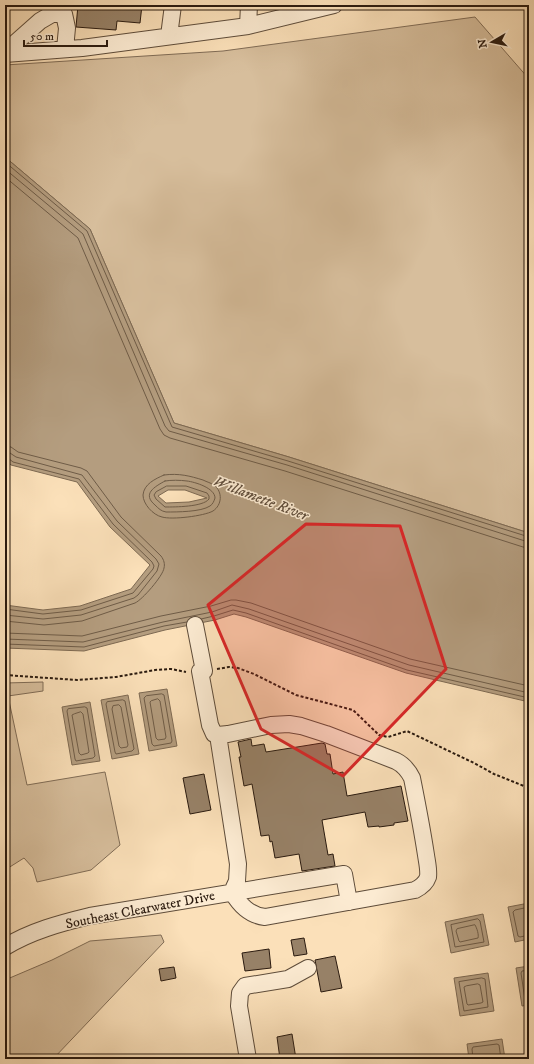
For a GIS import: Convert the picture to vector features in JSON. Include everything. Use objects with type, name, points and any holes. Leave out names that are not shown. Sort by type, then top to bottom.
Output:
[{"type":"lane","points":[[169,36],[173,5]]},
{"type":"lane","points":[[248,26],[249,5]]},
{"type":"lane","points":[[5,53],[66,49],[248,26],[334,5]]},
{"type":"lane","points":[[5,53],[40,21],[52,14],[64,14],[67,28],[66,49]]},
{"type":"lane","points":[[195,625],[210,725],[214,734],[228,734],[271,725],[289,724],[301,726],[396,761],[407,769],[412,778],[425,848],[428,871],[426,882],[420,888],[415,890],[265,917],[256,916],[251,913],[238,902],[232,892],[237,881],[238,864],[218,735]]},
{"type":"lane","name":"Southeast Clearwater Drive","points":[[5,947],[36,932],[90,916],[344,874],[349,902]]},
{"type":"lane","points":[[248,1059],[239,1006],[240,993],[245,986],[288,979],[308,968]]},
{"type":"path","points":[[5,675],[77,680],[116,677],[171,668],[184,672],[229,667],[238,668],[254,674],[296,696],[353,710],[379,735],[388,737],[407,731],[494,774],[529,788]]},
{"type":"highlighted area","points":[[306,524],[400,526],[446,669],[343,776],[261,729],[208,605]]},
{"type":"shaded area","points":[[475,17],[529,79],[529,533],[289,457],[174,423],[90,229],[5,157],[5,65],[223,51]]},
{"type":"shaded area","points":[[43,682],[43,691],[8,696],[27,785],[105,772],[120,845],[91,870],[37,882],[33,868],[24,858],[5,870],[5,683]]},
{"type":"shaded area","points":[[161,935],[164,942],[53,1059],[5,1059],[5,980],[52,960],[90,941]]},
{"type":"water","name":"Willamette River","points":[[5,157],[90,229],[174,423],[289,457],[529,533],[529,702],[406,673],[234,614],[215,620],[165,630],[84,651],[5,648],[5,605],[43,610],[80,606],[131,589],[150,565],[110,527],[77,482],[11,465],[5,460]],"holes":[[[168,490],[185,490],[207,498],[189,502],[166,503],[158,496]]]},
{"type":"water","points":[[167,689],[177,746],[149,751],[139,693]]},
{"type":"water","points":[[128,695],[139,754],[112,759],[101,700]]},
{"type":"water","points":[[90,702],[100,761],[72,765],[62,707]]},
{"type":"water","points":[[529,903],[529,939],[515,942],[508,907]]},
{"type":"water","points":[[483,914],[489,945],[451,953],[445,922]]},
{"type":"water","points":[[529,966],[529,1005],[522,1006],[516,968]]},
{"type":"water","points":[[488,973],[494,1011],[460,1016],[454,978]]},
{"type":"water","points":[[502,1039],[505,1059],[469,1059],[467,1044]]},
{"type":"building","points":[[78,5],[142,5],[140,23],[117,21],[116,30],[76,27]]},
{"type":"building","points":[[251,739],[252,746],[264,744],[266,752],[322,743],[325,744],[327,754],[330,754],[333,774],[343,772],[347,796],[401,786],[408,821],[394,823],[394,825],[368,827],[365,812],[322,820],[328,855],[333,854],[335,866],[302,871],[299,854],[275,858],[272,841],[270,842],[269,835],[261,836],[252,784],[244,786],[238,742]]},
{"type":"building","points":[[204,774],[211,810],[190,814],[183,778]]},
{"type":"building","points":[[304,938],[307,954],[294,956],[291,940]]},
{"type":"building","points":[[269,949],[271,968],[245,971],[242,953]]},
{"type":"building","points":[[335,956],[342,988],[321,992],[315,960]]},
{"type":"building","points":[[174,967],[176,978],[161,981],[159,969]]},
{"type":"building","points":[[292,1034],[296,1059],[280,1059],[277,1037]]}]
